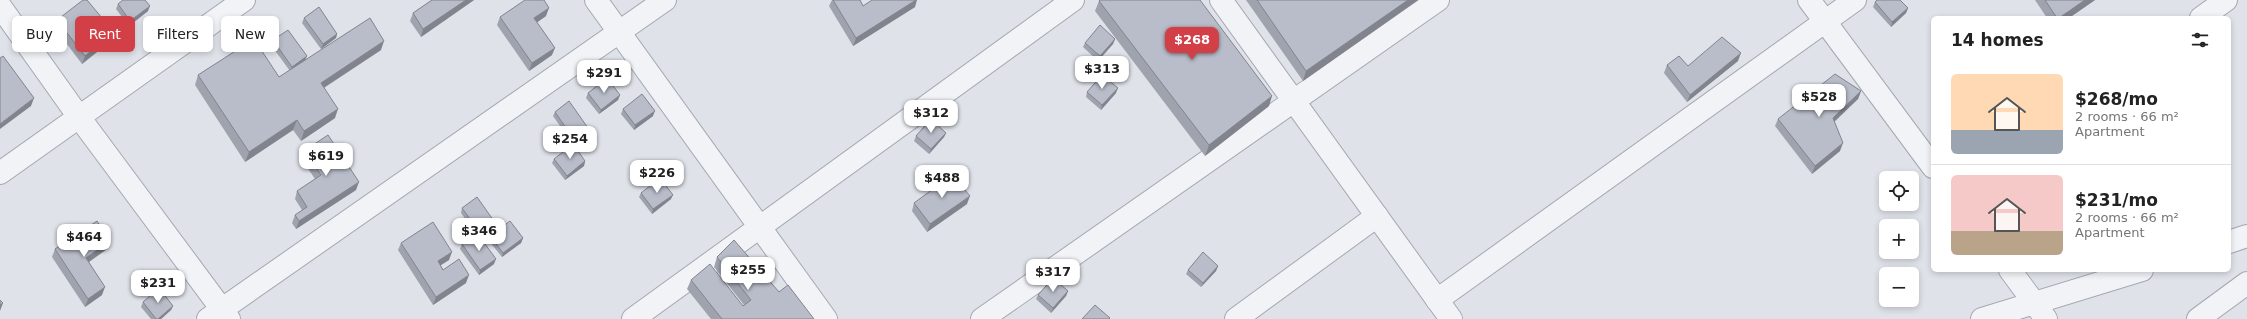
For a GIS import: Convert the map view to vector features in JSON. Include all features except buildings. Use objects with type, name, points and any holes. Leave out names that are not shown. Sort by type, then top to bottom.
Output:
[{"type":"street","points":[[0,172],[244,0]]},
{"type":"street","points":[[596,0],[826,319]]},
{"type":"street","points":[[0,6],[220,316],[665,0]]},
{"type":"street","points":[[633,319],[1074,0]]},
{"type":"street","points":[[1220,0],[1451,319]]},
{"type":"street","points":[[982,319],[1438,0]]},
{"type":"street","points":[[1809,0],[1931,164]]},
{"type":"street","points":[[1437,300],[1856,0]]},
{"type":"street","points":[[2204,16],[2226,0]]},
{"type":"street","points":[[1236,319],[1377,216]]},
{"type":"street","points":[[2231,241],[2247,236]]},
{"type":"street","points":[[2012,272],[2041,311]]},
{"type":"street","points":[[1982,319],[2041,311],[2137,272]]},
{"type":"street","points":[[2198,319],[2247,283]]}]
